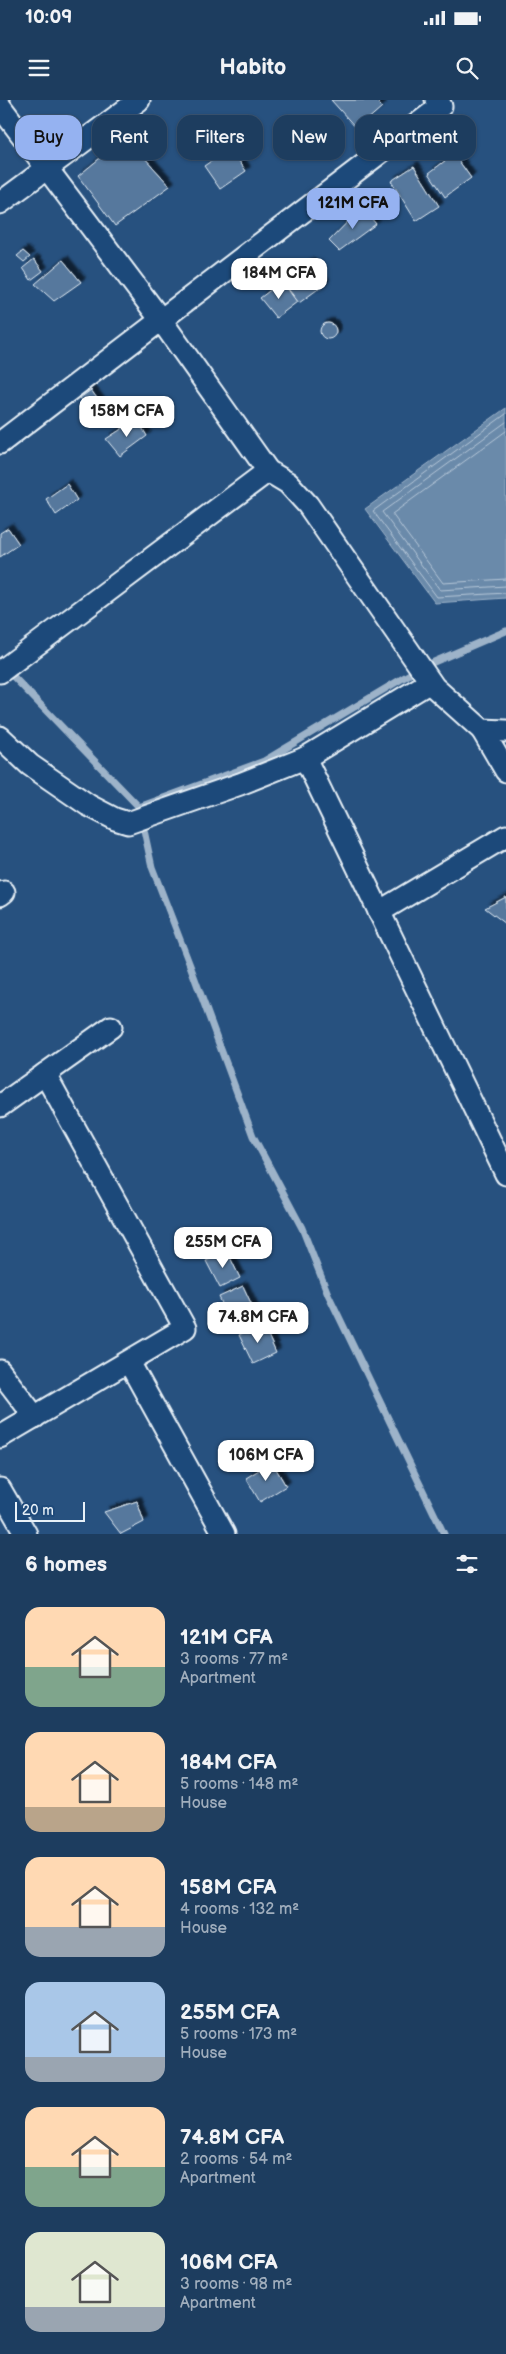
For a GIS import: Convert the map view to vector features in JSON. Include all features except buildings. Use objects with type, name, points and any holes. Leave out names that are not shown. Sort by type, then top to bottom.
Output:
[{"type":"street","points":[[0,203],[139,100]]},
{"type":"street","points":[[0,443],[441,106],[436,100]]},
{"type":"street","points":[[0,106],[161,320],[268,471],[288,483],[308,506],[430,682],[452,705],[482,730],[506,771]]},
{"type":"street","points":[[0,672],[268,471]]},
{"type":"street","points":[[0,737],[30,765],[88,804],[115,820],[128,823],[240,784],[305,758],[430,682]]},
{"type":"street","points":[[482,730],[506,731]]},
{"type":"street","points":[[305,758],[506,1174]]},
{"type":"street","points":[[380,912],[506,836]]},
{"type":"street","points":[[0,1106],[111,1027]]},
{"type":"street","points":[[0,1437],[185,1328],[45,1074]]},
{"type":"street","points":[[128,1362],[224,1534]]},
{"type":"street","points":[[0,1370],[35,1416]]},
{"type":"street","points":[[0,1489],[26,1534]]},
{"type":"water","points":[[506,408],[506,598],[435,603],[365,509]]},
{"type":"waterway","points":[[6,669],[139,807],[264,761],[420,668],[506,631]]},
{"type":"waterway","points":[[139,807],[152,867],[253,1136],[302,1228],[328,1294],[444,1534]]}]
